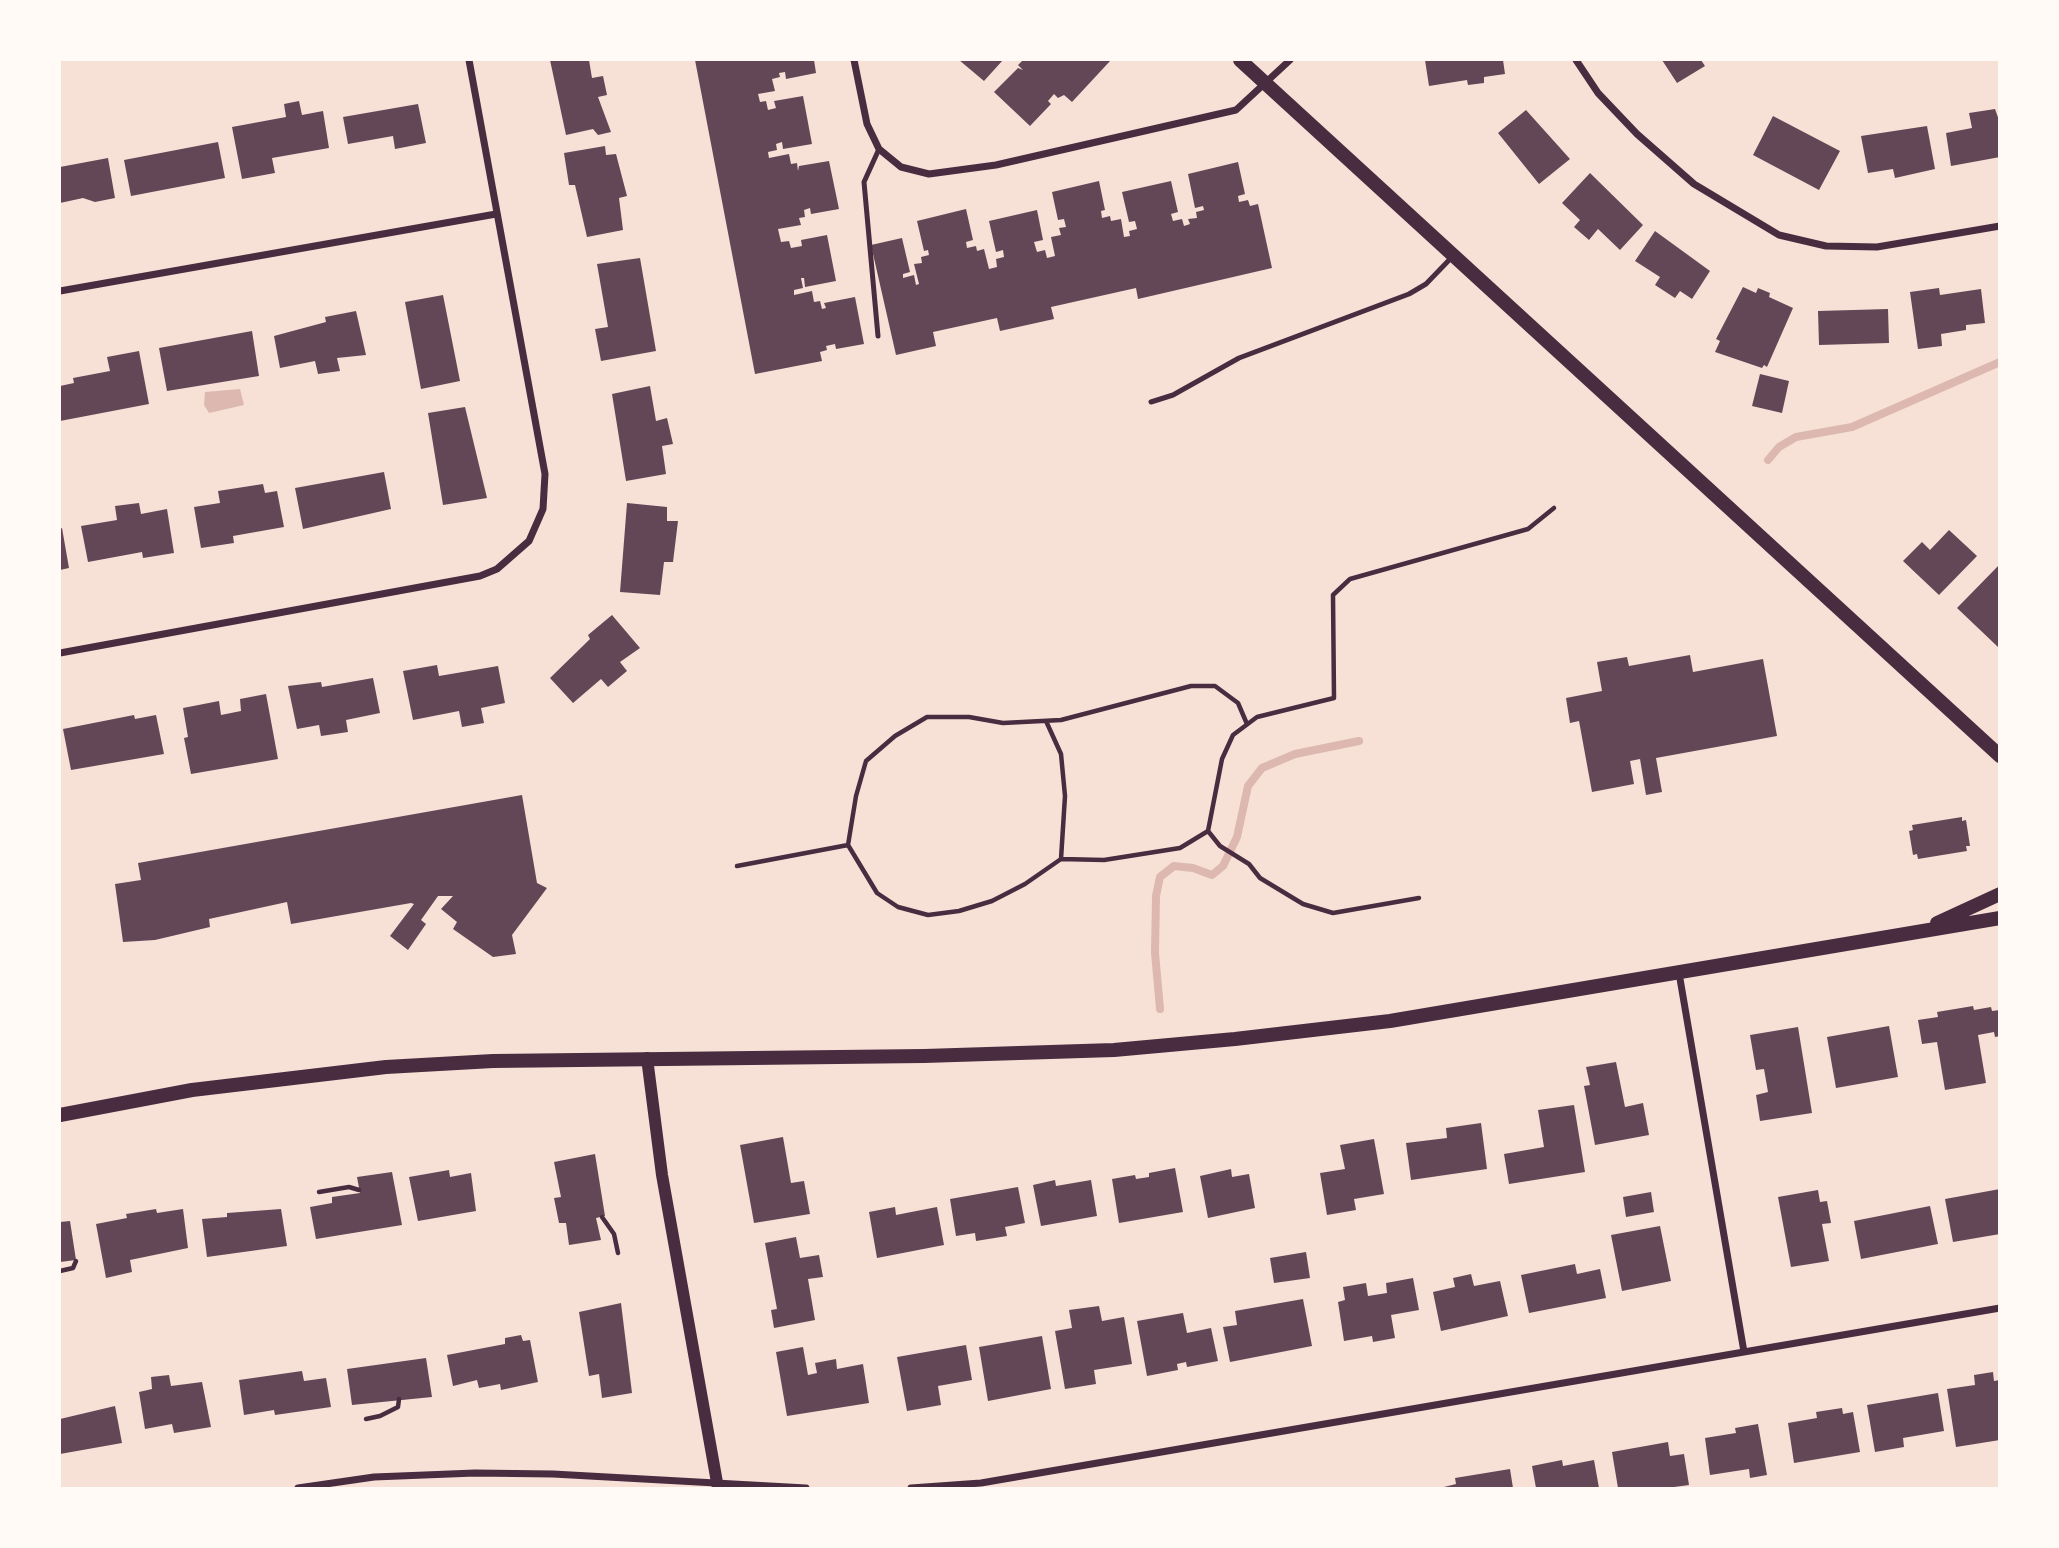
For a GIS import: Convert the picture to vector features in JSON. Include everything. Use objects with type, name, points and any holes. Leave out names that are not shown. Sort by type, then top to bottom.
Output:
[{"type":"main road","points":[[1240,60],[2000,756]]},
{"type":"main road","points":[[1917,932],[2000,894]]},
{"type":"main road","points":[[60,1115],[192,1090],[386,1067],[648,1058],[924,1056],[1114,1050],[1390,1021],[2000,918]]},
{"type":"street","points":[[60,653],[480,576],[498,569],[529,541],[539,525],[543,509],[545,474],[469,60]]},
{"type":"street","points":[[853,60],[867,124],[879,149],[901,167],[929,174],[996,165],[1236,110],[1290,60]]},
{"type":"street","points":[[1576,60],[1605,101],[1694,184],[1779,235],[1826,246],[1877,247],[2000,226]]},
{"type":"street","points":[[60,291],[496,214]]},
{"type":"street","points":[[1679,973],[1744,1352]]},
{"type":"street","points":[[648,1058],[662,1175],[717,1486]]},
{"type":"street","points":[[911,1489],[981,1483],[2000,1308]]},
{"type":"street","points":[[298,1489],[373,1477],[475,1473],[553,1474],[717,1486],[806,1489]]},
{"type":"lane","points":[[878,336],[864,182],[879,149]]},
{"type":"lane","points":[[1151,402],[1173,395],[1239,358],[1409,294],[1426,284],[1453,256]]},
{"type":"path","points":[[1247,724],[1238,703],[1215,686],[1191,686],[1061,720],[1003,723],[970,717],[927,717],[895,736],[866,761],[856,796],[848,845],[877,893],[898,907],[928,915],[992,901],[1025,884],[1061,859],[1104,860],[1180,848],[1208,831],[1222,759],[1233,735],[1257,717],[1334,698],[1332,595],[1350,579],[1528,529],[1554,508]]},
{"type":"path","points":[[1046,721],[1061,754],[1065,796],[1061,859]]},
{"type":"path","points":[[1208,831],[1220,846],[1249,864],[1261,878],[1303,904],[1333,913],[1419,898]]},
{"type":"path","points":[[737,866],[848,845]]},
{"type":"path","points":[[319,1192],[349,1187],[359,1189]]},
{"type":"path","points":[[602,1217],[614,1234],[618,1253]]},
{"type":"path","points":[[60,1271],[73,1268],[76,1261]]},
{"type":"path","points":[[366,1419],[380,1416],[398,1407],[399,1399]]},
{"type":"shaded area","points":[[240,389],[244,405],[209,413],[204,405],[205,392]]},
{"type":"building","points":[[550,60],[589,60],[592,78],[603,76],[607,95],[598,97],[611,132],[598,135],[593,129],[566,135]]},
{"type":"building","points":[[695,60],[814,60],[816,73],[786,79],[785,72],[779,73],[780,77],[772,79],[775,91],[758,94],[760,102],[766,101],[768,110],[776,108],[774,101],[803,96],[812,144],[783,149],[782,142],[776,144],[777,150],[768,152],[769,158],[789,154],[791,164],[797,163],[798,171],[799,166],[829,161],[839,209],[811,214],[810,208],[804,210],[805,217],[799,218],[801,225],[778,229],[781,242],[789,241],[791,248],[802,246],[801,240],[827,235],[836,281],[805,287],[804,278],[801,278],[803,288],[794,290],[794,295],[812,291],[814,302],[820,301],[822,309],[826,308],[824,303],[855,297],[864,344],[836,349],[835,344],[826,346],[827,350],[820,352],[822,361],[755,374]]},
{"type":"building","points":[[959,60],[1003,60],[984,81]]},
{"type":"building","points":[[1023,60],[1111,60],[1072,102],[1064,95],[1058,98],[1054,94],[1048,101],[1051,104],[1030,126],[994,92],[1018,68],[1023,70],[1018,65]]},
{"type":"building","points":[[1425,60],[1503,60],[1505,74],[1484,77],[1484,83],[1468,85],[1467,80],[1429,86]]},
{"type":"building","points":[[1662,60],[1701,60],[1705,66],[1677,83]]},
{"type":"building","points":[[299,101],[302,115],[323,111],[329,148],[272,158],[275,173],[242,179],[232,127],[286,117],[284,104]]},
{"type":"building","points":[[418,104],[426,143],[395,149],[393,136],[348,144],[343,117]]},
{"type":"building","points":[[1995,109],[2000,123],[2000,157],[1951,166],[1946,133],[1972,128],[1969,113]]},
{"type":"building","points":[[1526,110],[1570,159],[1539,184],[1498,133]]},
{"type":"building","points":[[1773,116],[1840,151],[1819,190],[1753,155]]},
{"type":"building","points":[[1927,126],[1935,169],[1895,178],[1893,169],[1868,173],[1861,136]]},
{"type":"building","points":[[218,142],[225,178],[131,196],[124,160]]},
{"type":"building","points":[[605,146],[606,155],[616,154],[627,196],[619,198],[623,230],[587,237],[575,185],[569,185],[564,153]]},
{"type":"building","points":[[108,158],[115,198],[95,202],[83,198],[60,203],[60,167]]},
{"type":"building","points":[[1238,162],[1245,194],[1238,196],[1239,202],[1248,200],[1250,206],[1258,204],[1272,268],[1138,299],[1136,288],[1051,307],[1054,319],[1000,331],[997,318],[933,332],[936,346],[896,355],[871,245],[902,238],[910,272],[903,274],[903,278],[914,275],[916,285],[919,284],[914,264],[922,263],[921,257],[929,255],[928,250],[924,251],[917,221],[966,209],[973,240],[966,242],[967,248],[976,246],[977,251],[984,249],[989,269],[997,267],[996,259],[1004,257],[1003,250],[996,252],[989,221],[1037,210],[1043,240],[1034,242],[1037,252],[1045,250],[1047,258],[1055,256],[1051,237],[1061,235],[1059,228],[1066,227],[1064,219],[1058,220],[1052,192],[1099,181],[1105,210],[1101,211],[1102,218],[1110,216],[1111,221],[1121,219],[1124,237],[1130,236],[1129,231],[1137,229],[1135,221],[1129,222],[1122,192],[1171,181],[1178,212],[1171,214],[1173,221],[1182,219],[1184,226],[1190,224],[1188,219],[1197,218],[1196,212],[1204,210],[1203,206],[1195,208],[1188,174]]},
{"type":"building","points":[[1590,173],[1643,225],[1620,250],[1598,229],[1589,240],[1574,227],[1580,220],[1562,203]]},
{"type":"building","points":[[1655,231],[1710,271],[1692,299],[1680,291],[1675,298],[1655,285],[1660,277],[1635,261]]},
{"type":"building","points":[[640,258],[656,351],[601,361],[595,329],[608,327],[597,264]]},
{"type":"building","points":[[1743,287],[1756,293],[1758,288],[1770,293],[1769,297],[1793,308],[1767,367],[1764,365],[1762,368],[1715,352],[1720,341],[1716,339]]},
{"type":"building","points":[[1939,288],[1940,295],[1981,289],[1985,323],[1966,325],[1966,330],[1941,334],[1942,346],[1918,349],[1910,292]]},
{"type":"building","points":[[443,295],[460,381],[421,389],[405,302]]},
{"type":"building","points":[[1888,309],[1889,343],[1819,345],[1818,311]]},
{"type":"building","points":[[356,311],[366,355],[337,358],[340,371],[318,374],[315,361],[280,368],[274,336],[326,322],[325,317]]},
{"type":"building","points":[[252,331],[259,376],[167,391],[159,348]]},
{"type":"building","points":[[139,351],[149,404],[60,421],[60,386],[74,383],[73,378],[110,371],[107,357]]},
{"type":"building","points":[[1760,374],[1789,381],[1782,413],[1752,406]]},
{"type":"building","points":[[650,386],[656,421],[667,418],[673,444],[662,446],[666,474],[626,481],[612,394]]},
{"type":"building","points":[[465,407],[487,498],[443,505],[428,413]]},
{"type":"building","points":[[384,472],[391,509],[303,529],[295,488]]},
{"type":"building","points":[[263,484],[265,493],[277,491],[284,527],[233,536],[234,543],[201,548],[194,507],[220,503],[218,491]]},
{"type":"building","points":[[139,503],[141,514],[167,509],[174,553],[143,558],[142,552],[88,562],[81,526],[117,520],[115,506]]},
{"type":"building","points":[[627,503],[667,507],[667,521],[678,521],[673,562],[664,562],[660,595],[620,592]]},
{"type":"building","points":[[62,528],[69,568],[60,570],[60,529]]},
{"type":"building","points":[[1949,530],[1977,556],[1939,595],[1903,561],[1922,542],[1930,550]]},
{"type":"building","points":[[2000,564],[2000,646],[1998,647],[1957,608]]},
{"type":"building","points":[[612,615],[640,648],[620,662],[627,671],[608,687],[601,679],[573,703],[550,678],[590,639],[588,635]]},
{"type":"building","points":[[1690,655],[1693,672],[1763,659],[1777,736],[1656,758],[1662,792],[1646,795],[1640,759],[1630,761],[1634,784],[1592,792],[1579,721],[1570,723],[1566,698],[1602,691],[1597,662],[1627,657],[1629,666]]},
{"type":"building","points":[[437,665],[439,676],[498,666],[505,703],[481,708],[484,723],[462,727],[459,711],[413,720],[403,671]]},
{"type":"building","points":[[373,678],[380,713],[346,720],[348,732],[321,736],[319,725],[297,729],[288,686],[321,682],[322,687]]},
{"type":"building","points":[[266,694],[278,759],[191,774],[184,738],[188,737],[183,708],[219,701],[221,715],[241,711],[240,699]]},
{"type":"building","points":[[134,715],[135,719],[156,715],[164,754],[71,770],[63,729]]},
{"type":"building","points":[[522,795],[537,883],[547,888],[512,935],[516,954],[493,957],[453,929],[457,922],[441,909],[453,896],[438,896],[421,920],[426,924],[408,950],[390,936],[414,904],[411,903],[291,924],[287,902],[209,919],[210,927],[155,940],[123,942],[115,884],[141,880],[138,863]]},
{"type":"building","points":[[1962,817],[1962,821],[1966,820],[1970,846],[1966,846],[1967,851],[1918,859],[1917,854],[1913,855],[1909,831],[1913,830],[1912,825]]},
{"type":"building","points":[[1973,1006],[1974,1010],[1991,1007],[1992,1011],[2000,1010],[2000,1036],[1995,1037],[1994,1032],[1978,1035],[1986,1083],[1945,1090],[1937,1042],[1922,1044],[1918,1020],[1938,1017],[1937,1012]]},
{"type":"building","points":[[1889,1026],[1898,1077],[1836,1088],[1827,1037]]},
{"type":"building","points":[[1798,1027],[1812,1113],[1760,1121],[1756,1095],[1768,1092],[1764,1069],[1756,1070],[1750,1035]]},
{"type":"building","points":[[1616,1062],[1625,1107],[1643,1103],[1649,1135],[1595,1145],[1584,1086],[1590,1085],[1586,1067]]},
{"type":"building","points":[[1574,1105],[1585,1172],[1509,1184],[1504,1154],[1544,1147],[1538,1110]]},
{"type":"building","points":[[1481,1123],[1487,1169],[1411,1180],[1406,1143],[1447,1138],[1446,1128]]},
{"type":"building","points":[[783,1137],[791,1183],[804,1181],[810,1214],[754,1223],[740,1145]]},
{"type":"building","points":[[1374,1139],[1384,1194],[1354,1199],[1356,1210],[1327,1215],[1320,1173],[1345,1169],[1340,1145]]},
{"type":"building","points":[[595,1154],[605,1216],[596,1218],[601,1240],[569,1245],[566,1223],[559,1223],[554,1198],[561,1197],[554,1162]]},
{"type":"building","points":[[1175,1168],[1183,1212],[1119,1223],[1112,1179],[1135,1175],[1136,1179],[1149,1177],[1149,1173]]},
{"type":"building","points":[[1231,1169],[1232,1177],[1249,1174],[1255,1208],[1208,1218],[1200,1176]]},
{"type":"building","points":[[449,1170],[450,1177],[471,1173],[476,1211],[418,1221],[409,1177]]},
{"type":"building","points":[[392,1172],[402,1225],[316,1239],[310,1207],[332,1203],[332,1197],[360,1193],[357,1177]]},
{"type":"building","points":[[1055,1180],[1056,1186],[1091,1180],[1097,1216],[1041,1226],[1033,1185]]},
{"type":"building","points":[[1018,1187],[1025,1223],[1005,1227],[1007,1236],[976,1241],[975,1233],[956,1236],[950,1199]]},
{"type":"building","points":[[2000,1189],[2000,1234],[1953,1242],[1945,1199]]},
{"type":"building","points":[[1818,1190],[1820,1202],[1827,1201],[1831,1223],[1822,1224],[1829,1261],[1791,1267],[1778,1197]]},
{"type":"building","points":[[1651,1192],[1654,1212],[1626,1217],[1623,1197]]},
{"type":"building","points":[[1930,1206],[1938,1244],[1861,1259],[1854,1221]]},
{"type":"building","points":[[895,1207],[896,1215],[937,1207],[944,1245],[877,1258],[869,1212]]},
{"type":"building","points":[[156,1209],[157,1213],[183,1209],[188,1248],[130,1260],[132,1272],[106,1278],[96,1224],[127,1218],[126,1214]]},
{"type":"building","points":[[281,1209],[287,1246],[207,1257],[202,1219],[227,1217],[227,1213]]},
{"type":"building","points":[[70,1221],[76,1260],[60,1262],[60,1222]]},
{"type":"building","points":[[1660,1226],[1671,1281],[1622,1291],[1611,1235]]},
{"type":"building","points":[[796,1237],[800,1258],[819,1255],[823,1277],[808,1279],[815,1320],[774,1328],[771,1310],[777,1309],[765,1243]]},
{"type":"building","points":[[1306,1252],[1310,1278],[1274,1283],[1270,1258]]},
{"type":"building","points":[[1575,1264],[1577,1274],[1600,1269],[1606,1298],[1529,1313],[1521,1275]]},
{"type":"building","points":[[1471,1274],[1474,1286],[1500,1281],[1508,1316],[1441,1331],[1433,1292],[1455,1287],[1453,1278]]},
{"type":"building","points":[[1413,1278],[1419,1310],[1391,1315],[1395,1338],[1373,1342],[1372,1336],[1344,1341],[1338,1302],[1345,1300],[1343,1287],[1366,1283],[1368,1296],[1387,1293],[1386,1283]]},
{"type":"building","points":[[1303,1299],[1312,1346],[1230,1362],[1223,1327],[1237,1325],[1235,1311]]},
{"type":"building","points":[[621,1303],[632,1393],[602,1398],[599,1374],[589,1376],[579,1312]]},
{"type":"building","points":[[1099,1306],[1102,1321],[1124,1317],[1132,1364],[1094,1370],[1096,1384],[1065,1389],[1055,1331],[1072,1328],[1069,1310]]},
{"type":"building","points":[[1183,1313],[1187,1333],[1211,1328],[1218,1361],[1187,1367],[1186,1362],[1177,1364],[1178,1370],[1147,1376],[1137,1321]]},
{"type":"building","points":[[521,1335],[523,1341],[530,1340],[538,1382],[501,1390],[500,1384],[479,1388],[477,1380],[453,1386],[447,1355],[505,1344],[505,1338]]},
{"type":"building","points":[[1042,1336],[1051,1389],[988,1401],[979,1347]]},
{"type":"building","points":[[966,1345],[972,1380],[938,1386],[941,1405],[907,1411],[897,1357]]},
{"type":"building","points":[[803,1347],[808,1375],[817,1373],[815,1363],[836,1359],[837,1369],[863,1364],[869,1403],[787,1416],[776,1352]]},
{"type":"building","points":[[426,1358],[432,1397],[352,1405],[347,1369]]},
{"type":"building","points":[[302,1371],[304,1381],[326,1378],[331,1407],[275,1415],[274,1410],[244,1415],[239,1380]]},
{"type":"building","points":[[1993,1372],[1994,1381],[2000,1380],[2000,1440],[1956,1447],[1947,1389],[1975,1385],[1974,1375]]},
{"type":"building","points":[[169,1375],[171,1386],[202,1382],[211,1427],[174,1433],[172,1424],[145,1429],[139,1392],[152,1389],[151,1377]]},
{"type":"building","points":[[1938,1393],[1944,1431],[1903,1438],[1904,1447],[1875,1452],[1867,1405]]},
{"type":"building","points":[[115,1406],[122,1443],[60,1454],[60,1419]]},
{"type":"building","points":[[1842,1408],[1843,1414],[1853,1412],[1860,1452],[1794,1463],[1788,1423],[1817,1418],[1816,1412]]},
{"type":"building","points":[[1758,1424],[1767,1475],[1750,1478],[1749,1469],[1710,1475],[1705,1438],[1736,1433],[1735,1428]]},
{"type":"building","points":[[1668,1442],[1670,1456],[1684,1454],[1689,1485],[1618,1488],[1612,1452]]},
{"type":"building","points":[[1562,1460],[1563,1466],[1594,1460],[1599,1488],[1536,1488],[1532,1466]]},
{"type":"building","points":[[1510,1469],[1513,1488],[1440,1488],[1456,1484],[1455,1478]]},
{"type":"waterway","points":[[1768,460],[1779,447],[1796,437],[1852,427],[2000,362]]},
{"type":"waterway","points":[[1160,1009],[1155,953],[1156,896],[1160,877],[1174,866],[1193,868],[1212,875],[1223,866],[1237,837],[1248,786],[1262,768],[1295,754],[1359,741]]}]
